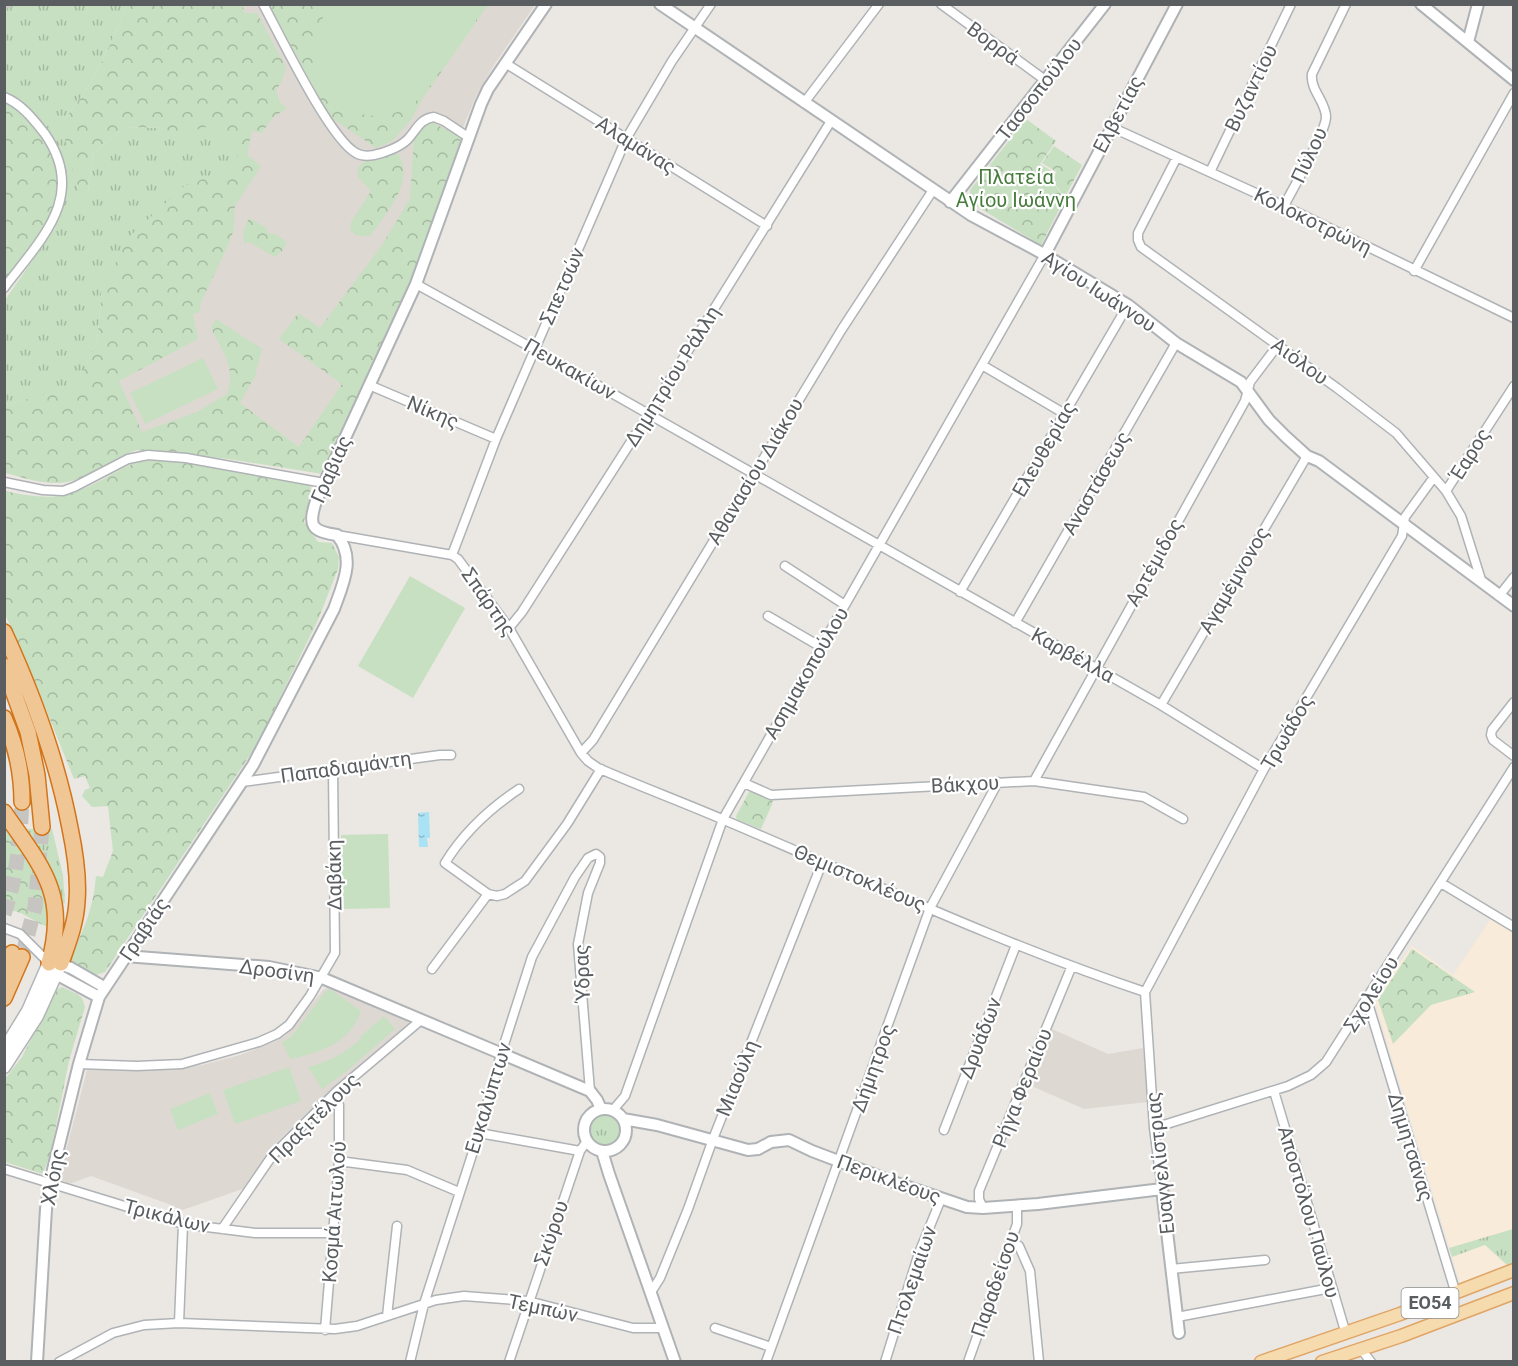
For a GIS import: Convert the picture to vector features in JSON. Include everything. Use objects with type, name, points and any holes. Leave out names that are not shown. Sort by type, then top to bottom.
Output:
[{"type":"highway","points":[[4,632],[40,717],[59,776],[72,835],[78,889],[77,904],[74,924],[55,967]]},
{"type":"highway","points":[[4,666],[28,732],[37,775],[42,826]]},
{"type":"highway","points":[[4,718],[17,757],[22,802]]},
{"type":"highway","points":[[4,812],[42,866],[55,901],[57,920],[55,967]]},
{"type":"highway","points":[[4,969],[17,955],[4,998]]},
{"type":"main road","points":[[4,1050],[55,967]]},
{"type":"main road","points":[[4,1067],[37,1016],[55,967]]},
{"type":"main road","name":"ΕΟ54","points":[[1261,1362],[1456,1294],[1514,1270]]},
{"type":"main road","name":"ΕΟ54","points":[[1322,1362],[1401,1336],[1514,1293]]},
{"type":"street","points":[[263,4],[319,107],[338,134],[356,153],[371,155],[386,151],[407,140],[425,119],[434,117],[468,137]]},
{"type":"street","name":"Γραβιάς","points":[[99,997],[124,956],[242,782],[334,609],[348,557],[337,535],[318,532],[312,524],[313,511],[416,284],[468,137],[488,89],[546,4]]},
{"type":"street","name":"Αγίου Ιωάννου","points":[[660,4],[950,202],[1128,305],[1176,343],[1241,382],[1269,420],[1307,456],[1319,462],[1514,606]]},
{"type":"street","name":"Σπετσών","points":[[452,555],[496,439],[626,139],[672,61],[711,4]]},
{"type":"street","points":[[804,103],[879,4]]},
{"type":"street","name":"Βορρά","points":[[941,4],[1045,81]]},
{"type":"street","name":"Τασσοπούλου","points":[[950,202],[1104,4]]},
{"type":"street","name":"Ελβετίας","points":[[1044,256],[1176,4]]},
{"type":"street","name":"Βυζαντίου","points":[[1210,172],[1291,4]]},
{"type":"street","name":"Πύλου","points":[[1284,206],[1325,126],[1325,110],[1312,84],[1312,74],[1346,4]]},
{"type":"street","points":[[1421,4],[1514,80]]},
{"type":"street","points":[[1468,42],[1478,4]]},
{"type":"street","name":"Αλαμάνας","points":[[505,63],[767,226]]},
{"type":"street","points":[[1414,271],[1514,93]]},
{"type":"street","points":[[4,98],[12,100],[27,112],[39,127],[51,144],[61,164],[63,175],[62,194],[54,218],[45,234],[4,288]]},
{"type":"street","name":"Δημητρίου Ράλλη","points":[[509,628],[522,612],[648,415],[831,121]]},
{"type":"street","name":"Κολοκοτρώνη","points":[[1111,127],[1284,206],[1514,318]]},
{"type":"street","name":"Αιόλου","points":[[1177,157],[1138,233],[1137,240],[1141,247],[1396,433],[1446,491],[1461,516],[1482,584]]},
{"type":"street","name":"Αθανασίου Διάκου","points":[[581,753],[599,730],[842,330],[933,190]]},
{"type":"street","name":"Ασημακοπούλου","points":[[614,1110],[625,1096],[723,819],[1044,256]]},
{"type":"street","name":"Πευκακίων","points":[[416,284],[879,546]]},
{"type":"street","name":"Ελευθερίας","points":[[960,592],[1128,305]]},
{"type":"street","name":"Αναστάσεως","points":[[1015,623],[1176,343]]},
{"type":"street","name":"Αρτέμιδος","points":[[1034,781],[1245,401],[1250,382],[1278,345]]},
{"type":"street","points":[[982,365],[1065,414]]},
{"type":"street","name":"Νίκης","points":[[369,385],[496,439]]},
{"type":"street","name":"Έαρος","points":[[1446,491],[1514,386]]},
{"type":"street","points":[[4,483],[43,490],[63,490],[74,487],[128,459],[148,455],[186,458],[324,483]]},
{"type":"street","name":"Αγαμέμνονος","points":[[1161,705],[1307,456]]},
{"type":"street","name":"Τρωάδος","points":[[1146,992],[1264,769],[1402,536],[1405,517],[1434,477]]},
{"type":"street","name":"Σπάρτης","points":[[337,535],[452,555],[462,562],[509,628],[581,753]]},
{"type":"street","name":"Καρβέλλα","points":[[879,546],[1161,705],[1264,769]]},
{"type":"street","points":[[785,566],[845,605]]},
{"type":"street","points":[[1499,596],[1514,577]]},
{"type":"street","points":[[768,616],[821,647]]},
{"type":"street","points":[[1514,702],[1492,730],[1491,735],[1493,740],[1514,756]]},
{"type":"street","name":"Θεμιστοκλέους","points":[[581,753],[588,761],[602,769],[822,863],[1071,968],[1146,992]]},
{"type":"street","name":"Παπαδιαμάντη","points":[[242,782],[440,754],[451,755]]},
{"type":"street","name":"Σχολείου","points":[[1154,1128],[1274,1091],[1302,1080],[1326,1062],[1514,767]]},
{"type":"street","name":"Δαβάκη","points":[[79,1064],[137,1066],[182,1064],[259,1042],[277,1034],[289,1025],[322,978],[335,953],[333,769]]},
{"type":"street","points":[[519,789],[480,818],[445,863],[488,894],[496,896],[505,894],[525,881],[567,824],[602,769]]},
{"type":"street","name":"Βάκχου","points":[[744,783],[771,795],[1034,781],[1144,796],[1183,819]]},
{"type":"street","name":"Δήμητρος","points":[[766,1362],[930,908],[998,782]]},
{"type":"street","name":"Ευκαλύπτων","points":[[410,1362],[424,1304],[532,957],[575,877],[588,858],[596,854],[600,857]]},
{"type":"street","name":"Ύδρας","points":[[590,1091],[578,944],[588,893],[600,857]]},
{"type":"street","name":"Μιαούλη","points":[[651,1292],[664,1268],[688,1209],[713,1139],[822,863]]},
{"type":"street","points":[[1441,883],[1514,927]]},
{"type":"street","points":[[432,969],[488,894]]},
{"type":"street","points":[[4,928],[20,934],[55,967],[99,997]]},
{"type":"street","name":"Δρυάδων","points":[[944,1130],[1016,945]]},
{"type":"street","name":"Δροσίνη","points":[[124,956],[268,968],[322,978],[421,1020]]},
{"type":"street","points":[[55,967],[104,987]]},
{"type":"street","name":"Ρήγα Φεραίου","points":[[983,1208],[979,1199],[979,1191],[1071,968]]},
{"type":"street","name":"Ευαγγελίστριας","points":[[1146,992],[1154,1128],[1179,1333]]},
{"type":"street","name":"Χλόης","points":[[37,1362],[46,1209],[50,1182],[79,1064],[99,997]]},
{"type":"street","name":"Δημητσάνας","points":[[1367,1000],[1456,1294]]},
{"type":"street","points":[[421,1020],[590,1091],[601,1109]]},
{"type":"street","name":"Πραξιτέλους","points":[[222,1229],[272,1156],[333,1095],[421,1020]]},
{"type":"street","name":"Αποστόλου Παύλου","points":[[1274,1091],[1346,1334]]},
{"type":"street","name":"Κοσμά Αιτωλού","points":[[325,1329],[339,1161],[339,1105],[333,1095]]},
{"type":"street","points":[[601,1109],[614,1110],[623,1119],[626,1134],[623,1141],[617,1147],[602,1151],[591,1146],[584,1130],[587,1119],[595,1111],[601,1109]]},
{"type":"street","name":"Περικλέους","points":[[623,1119],[713,1139],[748,1150],[758,1149],[771,1142],[789,1140],[812,1151],[961,1206],[983,1208],[1017,1206],[1162,1189]]},
{"type":"street","points":[[479,1133],[579,1151]]},
{"type":"street","name":"Σκύρου","points":[[509,1362],[579,1151],[587,1141]]},
{"type":"street","points":[[602,1151],[675,1362]]},
{"type":"street","points":[[339,1161],[407,1170],[459,1192]]},
{"type":"street","name":"Τρικάλων","points":[[4,1169],[183,1224],[255,1233],[334,1233]]},
{"type":"street","name":"Πτολεμαίων","points":[[885,1362],[919,1253],[941,1199]]},
{"type":"street","name":"Παραδείσου","points":[[968,1362],[1017,1224],[1017,1206]]},
{"type":"street","points":[[179,1323],[183,1224]]},
{"type":"street","points":[[387,1316],[397,1226]]},
{"type":"street","points":[[1019,1246],[1030,1271],[1039,1362]]},
{"type":"street","points":[[1171,1269],[1265,1260]]},
{"type":"street","points":[[1177,1317],[1331,1288]]},
{"type":"street","name":"Τεμπών","points":[[59,1362],[97,1340],[127,1328],[144,1325],[179,1323],[325,1329],[357,1326],[424,1304],[464,1296],[528,1301],[624,1326],[663,1328]]},
{"type":"street","points":[[715,1328],[771,1347]]},
{"type":"street","points":[[1361,1349],[1371,1362]]},
{"type":"shaded area","points":[[190,5],[535,5],[476,96],[463,128],[448,185],[322,474],[119,432],[106,409]]},
{"type":"shaded area","points":[[1492,917],[1513,931],[1513,1262],[1460,1283],[1374,999],[1412,946],[1453,975]]},
{"type":"shaded area","points":[[327,988],[407,1020],[410,1026],[320,1100],[281,1138],[269,1151],[245,1188],[180,1211],[174,1206],[91,1176],[72,1183],[62,1180],[60,1174],[87,1070],[169,1070],[202,1065],[240,1055],[286,1035]]},
{"type":"shaded area","points":[[1052,1029],[1108,1054],[1143,1048],[1148,1102],[1084,1109],[1027,1084]]},
{"type":"green space","points":[[331,4],[487,5],[420,97],[409,106],[394,113],[379,116],[348,109],[335,101],[324,90],[316,76],[313,45],[323,17]]},
{"type":"green space","points":[[5,5],[126,5],[99,67],[82,96],[61,123],[88,192],[93,154],[125,127],[164,128],[175,136],[206,126],[236,139],[238,165],[183,187],[102,288],[97,343],[76,387],[5,405],[5,300],[55,228],[64,199],[5,97]]},
{"type":"green space","points":[[126,5],[242,5],[245,13],[257,13],[286,67],[282,81],[276,90],[280,102],[287,109],[273,117],[262,133],[252,131],[247,155],[261,166],[235,206],[234,230],[200,304],[200,312],[193,314],[198,339],[119,381],[142,432],[197,412],[227,394],[229,367],[211,328],[216,319],[262,349],[255,376],[240,403],[299,447],[342,384],[279,339],[298,313],[320,328],[382,245],[410,199],[414,139],[418,129],[426,123],[434,123],[461,138],[448,182],[417,267],[323,474],[228,459],[137,450],[87,475],[66,482],[43,482],[5,473],[5,405],[76,386],[97,343],[102,288],[130,236],[183,187],[238,165],[236,139],[206,127],[175,136],[164,128],[125,127],[93,154],[88,192],[78,193],[61,123],[82,96],[99,67]]},
{"type":"green space","points":[[269,5],[488,5],[423,98],[411,120],[392,141],[376,148],[329,116]]},
{"type":"green space","points":[[9,95],[32,113],[54,142],[65,171],[64,199],[5,284],[4,97]]},
{"type":"green space","name":"Πλατεία Αγίου Ιωάννη","points":[[1026,119],[1056,141],[1040,164],[1055,173],[1050,180],[1065,198],[1041,245],[971,203],[970,190]]},
{"type":"green space","points":[[1054,146],[1082,165],[1065,197],[1051,180],[1057,172],[1042,163]]},
{"type":"green space","points":[[395,151],[402,161],[404,172],[398,195],[370,236],[358,236],[350,230],[351,222],[371,191],[358,177],[357,168],[365,161],[380,160]]},
{"type":"green space","points":[[249,218],[267,228],[268,233],[277,235],[287,242],[283,250],[275,257],[249,242],[244,244],[243,232]]},
{"type":"green space","points":[[203,358],[218,389],[145,424],[130,393]]},
{"type":"green space","points":[[148,459],[187,463],[310,484],[304,522],[318,542],[332,543],[339,557],[338,569],[318,620],[256,746],[105,972],[96,975],[77,966],[70,959],[90,909],[96,876],[103,877],[113,851],[108,806],[92,807],[82,796],[85,790],[90,788],[85,776],[74,779],[5,614],[5,491],[35,496],[59,496],[82,489],[133,463]]},
{"type":"green space","points":[[410,576],[465,608],[413,698],[358,666]]},
{"type":"green space","points":[[753,791],[773,802],[761,829],[737,820],[736,816],[749,792]]},
{"type":"green space","points":[[5,811],[43,860],[53,928],[24,914],[5,910]]},
{"type":"green space","points":[[25,829],[52,829],[63,875],[65,903],[62,904],[50,866]]},
{"type":"green space","points":[[388,834],[390,908],[343,909],[341,835]]},
{"type":"green space","points":[[1412,949],[1475,992],[1431,1005],[1393,1044],[1378,1000]]},
{"type":"green space","points":[[62,987],[82,998],[85,1007],[69,1061],[50,1155],[43,1174],[5,1162],[4,1080],[22,1057],[56,990]]},
{"type":"green space","points":[[330,989],[361,1011],[356,1022],[342,1039],[333,1045],[290,1059],[282,1042],[291,1037],[325,992]]},
{"type":"green space","points":[[384,1016],[395,1029],[348,1070],[322,1089],[308,1067],[329,1060],[349,1049]]},
{"type":"green space","points":[[289,1067],[301,1101],[235,1124],[223,1090]]},
{"type":"green space","points":[[210,1093],[218,1114],[178,1130],[170,1109]]},
{"type":"green space","points":[[605,1114],[617,1118],[621,1130],[617,1142],[605,1146],[593,1142],[589,1130],[593,1118]]},
{"type":"green space","points":[[1513,1229],[1513,1262],[1507,1265],[1485,1245],[1452,1257],[1449,1248]]},
{"type":"water","points":[[429,812],[428,847],[419,847],[418,813]]},
{"type":"tunnel","points":[[4,914],[17,858],[22,802]]},
{"type":"tunnel","points":[[22,957],[35,907],[42,827]]}]
